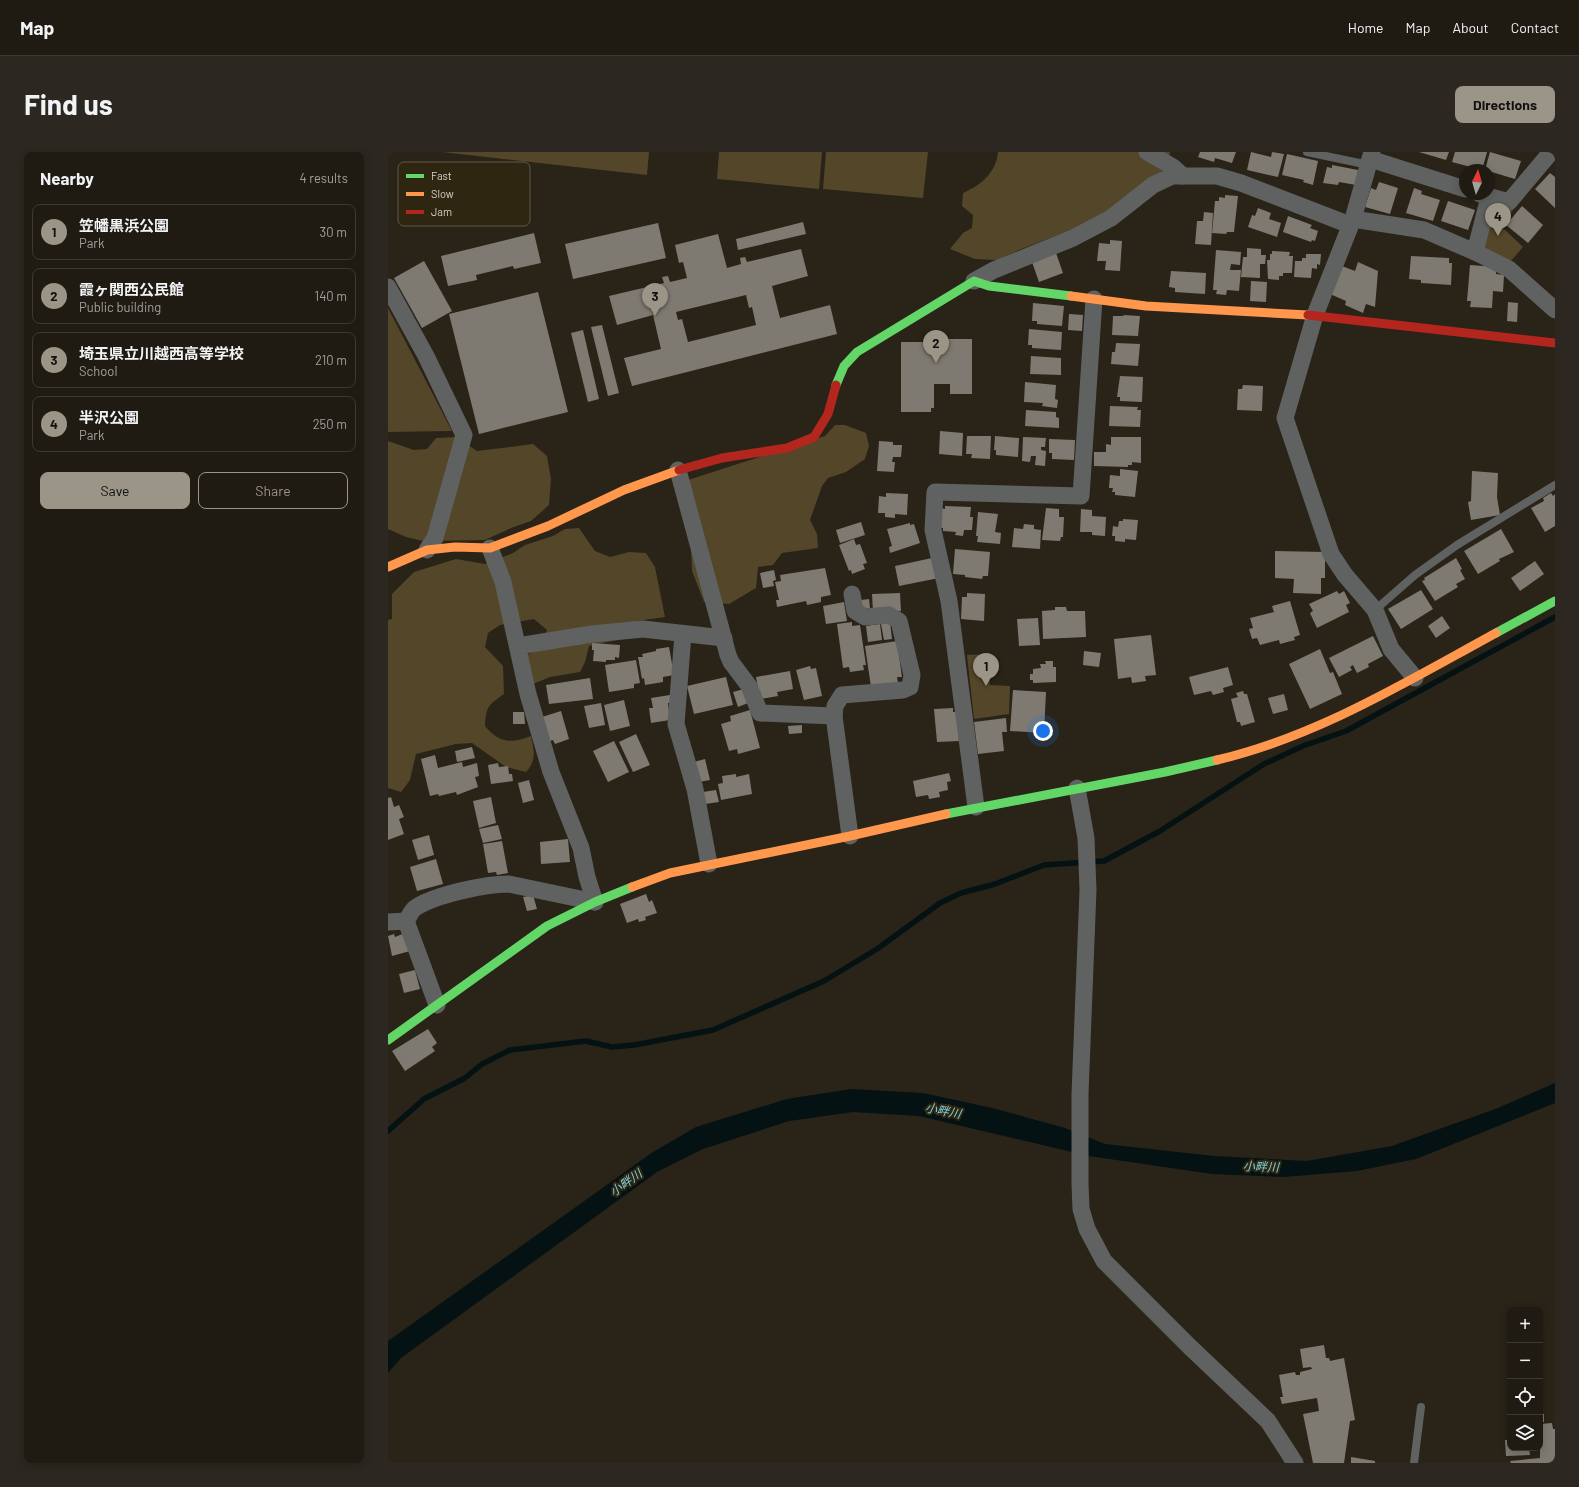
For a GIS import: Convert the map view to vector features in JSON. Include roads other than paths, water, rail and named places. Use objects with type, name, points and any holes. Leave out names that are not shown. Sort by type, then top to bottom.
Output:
[{"type":"street","points":[[1147,152],[1173,167],[1183,176]]},
{"type":"street","points":[[1495,198],[1509,202],[1551,152]]},
{"type":"street","points":[[1415,678],[1391,649],[1375,610],[1345,574],[1331,554],[1285,418],[1315,315],[1352,222],[1371,159],[1459,187]]},
{"type":"street","points":[[388,567],[427,550],[455,547],[490,548],[548,526],[624,490],[678,470],[722,458],[787,448],[814,437],[828,414],[836,383],[844,366],[857,352],[994,270],[1073,238],[1111,218],[1160,180],[1172,176],[1217,176],[1352,222],[1424,230],[1475,252],[1509,269],[1555,310]]},
{"type":"street","points":[[1475,252],[1483,200]]},
{"type":"street","points":[[974,281],[989,286],[1181,309],[1315,315],[1555,343]]},
{"type":"street","points":[[388,287],[426,356],[464,435],[435,538],[427,550]]},
{"type":"street","points":[[976,807],[949,601],[933,530],[935,492],[1081,496],[1094,299]]},
{"type":"street","points":[[678,470],[731,662],[749,686],[760,713],[834,716]]},
{"type":"street","points":[[490,548],[503,582],[528,694],[551,772],[581,848],[595,902]]},
{"type":"street","points":[[850,836],[834,716],[834,706],[842,695],[903,690],[910,687],[912,683],[909,657],[899,621],[889,616],[865,617],[855,611],[852,594]]},
{"type":"street","points":[[388,1040],[547,926],[595,902],[670,873],[850,836],[976,807],[1164,772],[1245,753],[1286,740],[1366,704],[1555,601]]},
{"type":"street","points":[[518,646],[592,634],[643,629],[724,638]]},
{"type":"street","points":[[684,634],[676,724],[695,788],[709,864]]},
{"type":"street","points":[[1077,788],[1086,838],[1088,890],[1080,1094],[1081,1209],[1087,1229],[1104,1261],[1190,1347],[1268,1421],[1295,1463]]},
{"type":"street","points":[[406,921],[413,909],[436,898],[496,884],[509,884],[595,902]]},
{"type":"street","points":[[388,922],[406,921]]},
{"type":"street","points":[[406,921],[437,1005]]},
{"type":"lane","points":[[1307,152],[1371,159]]},
{"type":"lane","points":[[1375,610],[1415,575],[1457,545],[1555,485]]},
{"type":"lane","points":[[1414,1463],[1421,1407]]},
{"type":"water","name":"小畔川","points":[[1555,1083],[1555,1103],[1416,1159],[1357,1171],[1283,1177],[1212,1174],[1089,1156],[919,1116],[853,1112],[789,1121],[703,1149],[657,1172],[401,1358],[388,1373],[388,1341],[653,1152],[696,1127],[787,1099],[851,1089],[923,1093],[992,1108],[1065,1128],[1105,1144],[1214,1156],[1307,1161],[1392,1146],[1498,1108]]},
{"type":"waterway","points":[[388,1131],[424,1099],[465,1078],[482,1064],[510,1050],[586,1041],[612,1047],[634,1045],[713,1030],[824,981],[877,949],[940,903],[961,893],[995,884],[1044,865],[1104,861],[1160,831],[1264,764],[1303,746],[1346,731],[1555,617]]},
{"type":"place","name":"半沢公園","points":[[1498,236]]},
{"type":"place","name":"埼玉県立川越西高等学校","points":[[655,316]]},
{"type":"place","name":"霞ヶ関西公民館","points":[[936,363]]},
{"type":"place","name":"笠幡黒浜公園","points":[[986,686]]}]
